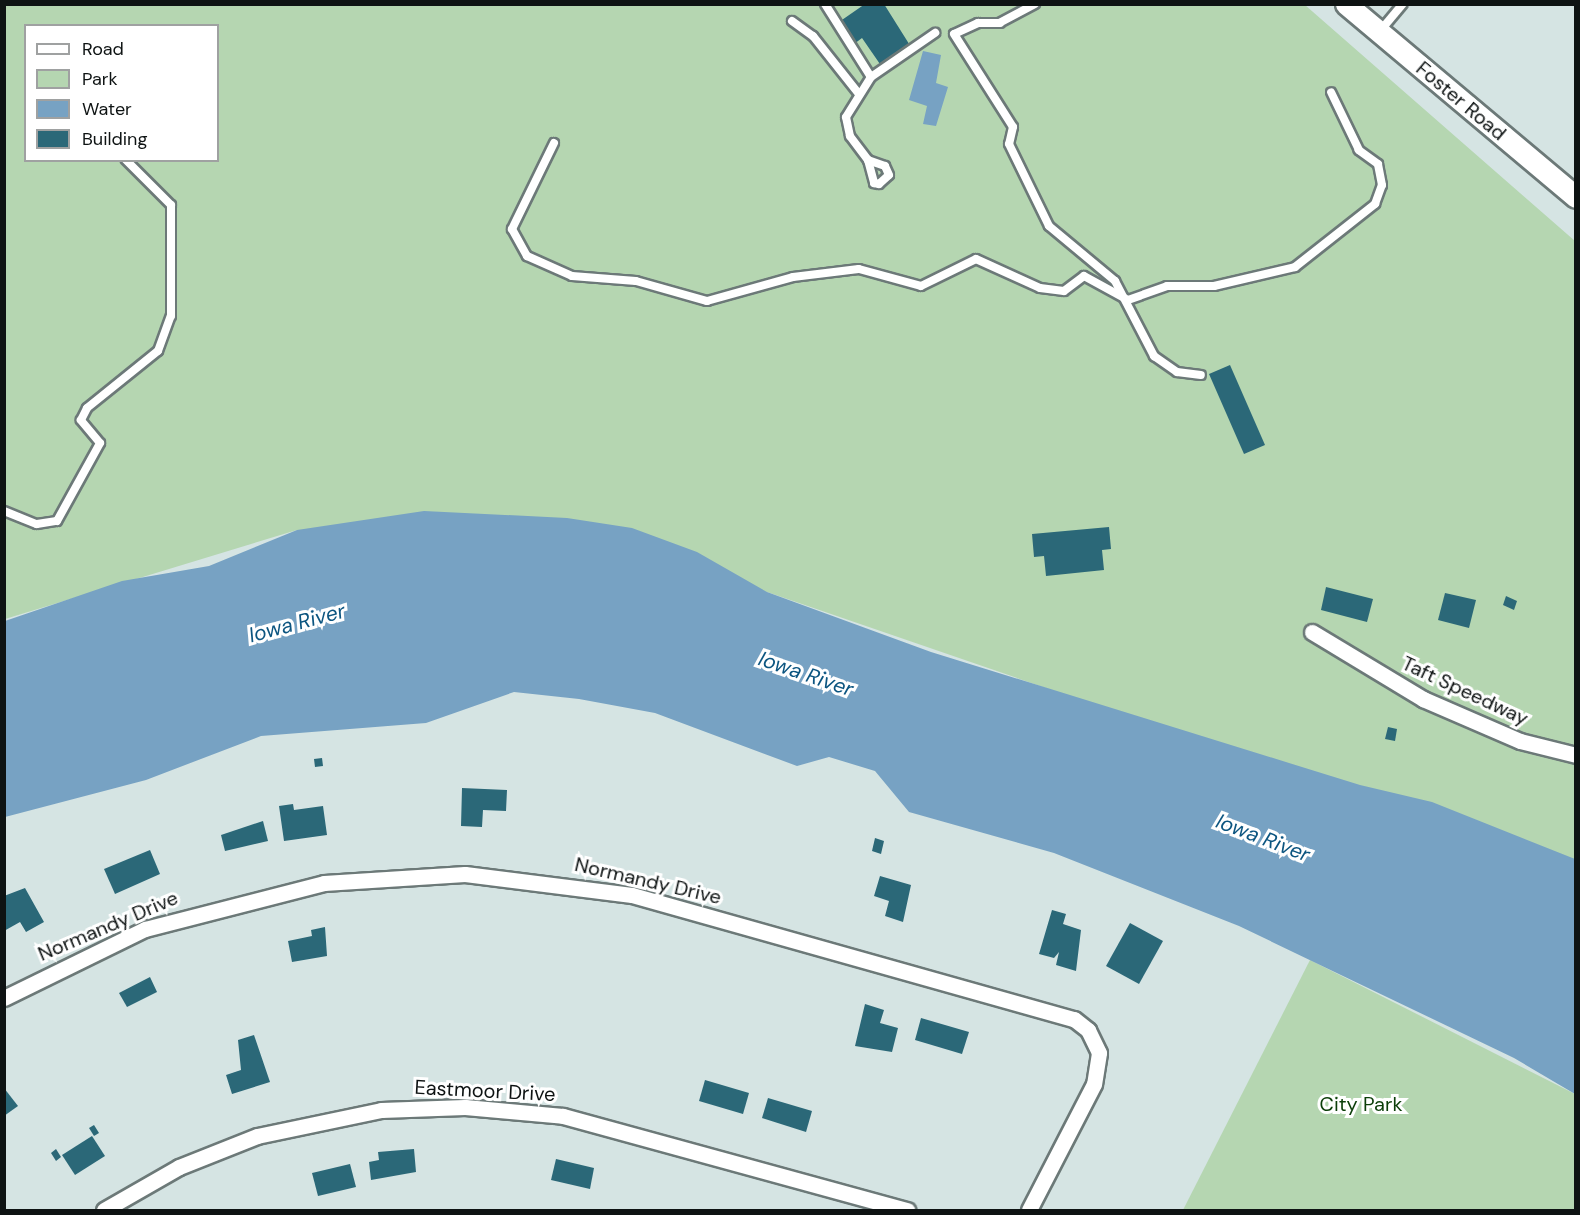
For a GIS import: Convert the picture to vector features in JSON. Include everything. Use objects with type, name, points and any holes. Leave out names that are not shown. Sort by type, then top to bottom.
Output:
[{"type":"street","name":"Foster Road","points":[[1346,4],[1575,197]]},
{"type":"street","name":"Taft Speedway","points":[[1312,632],[1423,699],[1520,741],[1575,755]]},
{"type":"street","name":"Normandy Drive","points":[[4,998],[145,929],[324,883],[465,874],[621,893],[1074,1019],[1095,1041],[1099,1067],[1029,1210]]},
{"type":"street","name":"Eastmoor Drive","points":[[104,1210],[179,1167],[257,1136],[339,1116],[423,1107],[563,1116],[907,1210]]},
{"type":"lane","points":[[825,4],[871,77]]},
{"type":"lane","points":[[1035,4],[1000,23],[978,23],[954,34],[1013,127],[1009,144],[1049,226],[1115,281],[1128,300],[1154,356],[1177,372],[1201,375]]},
{"type":"lane","points":[[1379,33],[1403,4]]},
{"type":"lane","points":[[792,21],[813,36],[859,94]]},
{"type":"lane","points":[[868,160],[850,136],[846,117],[871,77],[935,33]]},
{"type":"lane","points":[[554,143],[512,229],[526,256],[572,276],[636,281],[707,301],[793,277],[859,269],[921,286],[976,259],[1040,288],[1064,291],[1084,276],[1128,300],[1167,286],[1214,286],[1295,267],[1375,204],[1382,184],[1378,164],[1359,150],[1331,92]]},
{"type":"lane","points":[[4,511],[37,524],[57,521],[100,443],[81,420],[87,408],[158,351],[171,316],[171,205],[128,162]]},
{"type":"green space","points":[[5,5],[1305,5],[1575,241],[1575,870],[767,592],[297,530],[5,619]]},
{"type":"green space","name":"City Park","points":[[1310,960],[1575,1094],[1575,1210],[1183,1210]]},
{"type":"water","points":[[923,51],[941,55],[936,83],[948,87],[936,126],[923,124],[927,106],[909,100]]},
{"type":"water","name":"Iowa River","points":[[424,511],[567,518],[632,528],[697,552],[767,592],[931,652],[1360,785],[1432,802],[1575,859],[1575,1094],[1514,1058],[1239,926],[1054,853],[909,812],[875,771],[829,757],[797,766],[655,713],[579,699],[514,692],[426,723],[261,736],[146,780],[5,817],[5,621],[122,581],[209,566],[297,530]]},
{"type":"building","points":[[865,4],[884,4],[911,47],[882,67],[862,38],[854,44],[839,22]]},
{"type":"building","points":[[1230,365],[1265,445],[1244,454],[1209,374]]},
{"type":"building","points":[[1109,527],[1111,549],[1102,550],[1104,570],[1046,576],[1044,556],[1034,557],[1032,534]]},
{"type":"building","points":[[1326,587],[1373,599],[1367,622],[1321,610]]},
{"type":"building","points":[[1445,593],[1476,600],[1469,628],[1438,620]]},
{"type":"building","points":[[1506,596],[1517,601],[1514,610],[1503,605]]},
{"type":"building","points":[[1388,727],[1397,729],[1395,741],[1385,739]]},
{"type":"building","points":[[322,758],[323,766],[315,767],[314,759]]},
{"type":"building","points":[[462,788],[507,790],[506,811],[483,810],[482,827],[461,826]]},
{"type":"building","points":[[293,804],[294,810],[323,806],[327,835],[284,841],[279,806]]},
{"type":"building","points":[[263,821],[268,841],[225,851],[221,835]]},
{"type":"building","points":[[875,838],[884,841],[881,854],[872,851]]},
{"type":"building","points":[[150,850],[160,874],[115,894],[104,869]]},
{"type":"building","points":[[880,876],[911,885],[903,922],[885,916],[889,901],[874,896]]},
{"type":"building","points":[[25,888],[44,922],[26,932],[20,922],[4,931],[4,896]]},
{"type":"building","points":[[1052,910],[1066,914],[1063,924],[1081,930],[1076,971],[1056,965],[1059,952],[1054,958],[1039,954]]},
{"type":"building","points":[[1130,923],[1163,941],[1139,984],[1106,966]]},
{"type":"building","points":[[325,927],[327,956],[292,962],[288,941],[312,936],[311,930]]},
{"type":"building","points":[[150,977],[157,992],[127,1007],[119,993]]},
{"type":"building","points":[[865,1004],[884,1010],[880,1023],[898,1028],[892,1052],[855,1046]]},
{"type":"building","points":[[921,1018],[969,1032],[962,1054],[915,1040]]},
{"type":"building","points":[[254,1035],[270,1082],[232,1094],[226,1075],[241,1070],[238,1040]]},
{"type":"building","points":[[705,1080],[749,1093],[743,1114],[699,1101]]},
{"type":"building","points":[[4,1088],[18,1106],[4,1116]]},
{"type":"building","points":[[768,1098],[812,1111],[806,1132],[762,1118]]},
{"type":"building","points":[[94,1125],[99,1133],[94,1136],[89,1128]]},
{"type":"building","points":[[92,1136],[105,1156],[75,1175],[62,1155]]},
{"type":"building","points":[[56,1149],[61,1157],[56,1161],[51,1153]]},
{"type":"building","points":[[414,1149],[416,1172],[371,1180],[369,1162],[379,1160],[378,1152]]},
{"type":"building","points":[[556,1159],[594,1168],[590,1189],[551,1180]]},
{"type":"building","points":[[350,1164],[356,1187],[318,1196],[312,1173]]}]
